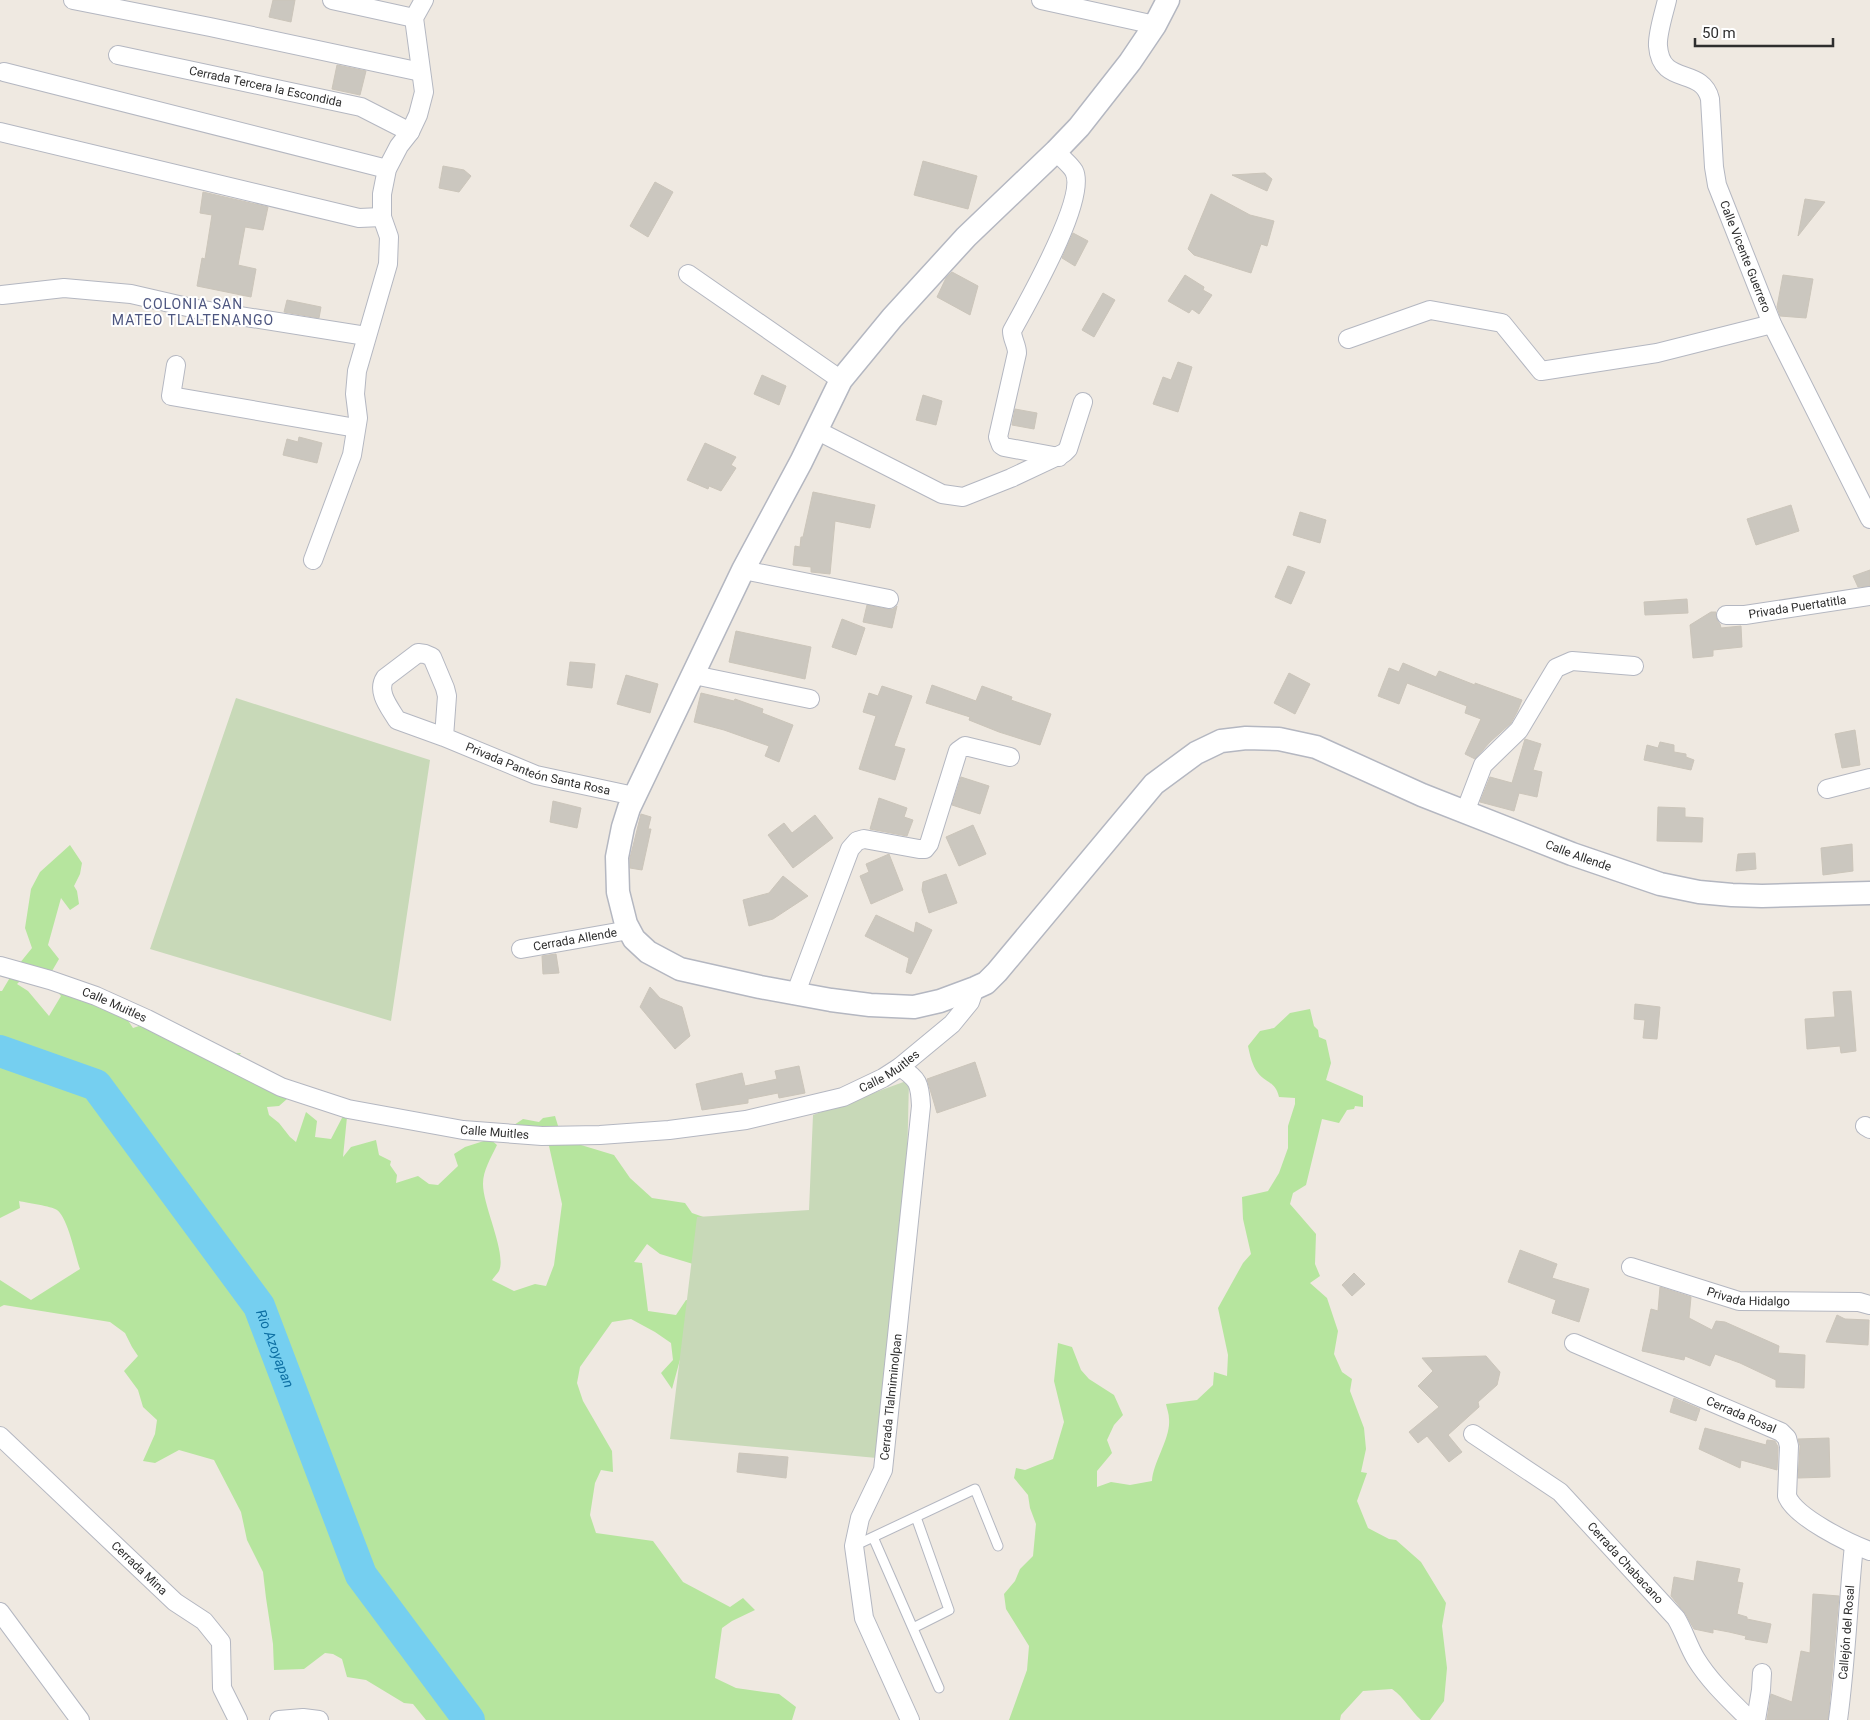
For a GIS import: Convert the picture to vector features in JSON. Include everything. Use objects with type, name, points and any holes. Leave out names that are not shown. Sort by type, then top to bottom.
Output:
[{"type":"street","points":[[73,0],[421,72]]},
{"type":"street","points":[[332,0],[414,18]]},
{"type":"street","points":[[313,560],[352,455],[358,418],[355,394],[356,371],[388,264],[388,237],[382,217],[382,194],[387,169],[399,146],[410,132],[418,115],[424,92],[414,18],[424,0]]},
{"type":"street","points":[[1041,0],[1155,25]]},
{"type":"street","points":[[629,930],[618,892],[617,857],[623,827],[634,796],[743,570],[841,380],[892,318],[966,237],[1079,127],[1130,62],[1155,25],[1168,0]]},
{"type":"street","name":"Calle Vicente Guerrero","points":[[1667,0],[1657,44],[1663,64],[1669,70],[1702,84],[1708,91],[1717,185],[1772,324],[1870,519]]},
{"type":"street","name":"Cerrada Tercera la Escondida","points":[[118,55],[361,107],[410,132]]},
{"type":"street","points":[[4,72],[387,169]]},
{"type":"street","points":[[0,132],[359,218],[382,217]]},
{"type":"street","points":[[1056,151],[1074,172],[1076,195],[1065,226],[1012,331],[1012,339],[1017,348],[1017,353],[998,437],[1001,446],[1004,447],[1059,457]]},
{"type":"street","points":[[688,274],[841,380]]},
{"type":"street","points":[[2,296],[64,288],[130,294],[196,309],[366,336]]},
{"type":"street","points":[[1348,339],[1430,310],[1502,322],[1541,371],[1657,353],[1772,324]]},
{"type":"street","points":[[176,365],[170,396],[356,428]]},
{"type":"street","points":[[816,430],[942,494],[963,497],[1059,457],[1068,448],[1082,402]]},
{"type":"street","points":[[743,570],[889,600]]},
{"type":"street","name":"Privada Puertatitla","points":[[1726,615],[1745,616],[1870,596]]},
{"type":"street","name":"Privada Panteón Santa Rosa","points":[[444,737],[446,688],[432,657],[418,653],[385,678],[381,684],[382,692],[397,720],[536,775],[634,796]]},
{"type":"street","points":[[1465,812],[1483,765],[1519,730],[1556,668],[1572,661],[1634,666]]},
{"type":"street","points":[[694,675],[810,699]]},
{"type":"street","name":"Calle Allende","points":[[629,930],[648,952],[680,969],[795,994],[870,1005],[914,1007],[940,1001],[986,983],[997,972],[1154,784],[1196,753],[1221,741],[1258,737],[1305,743],[1316,747],[1422,795],[1572,854],[1667,886],[1732,896],[1870,893]]},
{"type":"street","points":[[795,994],[850,850],[856,841],[864,839],[919,849],[925,848],[929,844],[958,751],[961,747],[965,746],[1010,756]]},
{"type":"street","points":[[1828,789],[1870,778]]},
{"type":"street","name":"Cerrada Allende","points":[[521,949],[629,930]]},
{"type":"street","name":"Calle Muitles","points":[[0,966],[26,972],[96,996],[147,1019],[281,1087],[348,1109],[463,1130],[542,1136],[600,1135],[669,1130],[746,1120],[843,1097],[883,1078],[900,1067],[952,1024],[970,1002],[975,988]]},
{"type":"street","name":"Cerrada Tlalmiminolpan","points":[[900,1067],[914,1076],[920,1092],[920,1115],[883,1470],[860,1518],[854,1546],[864,1618],[910,1720]]},
{"type":"street","name":"Privada Hidalgo","points":[[1631,1267],[1739,1301],[1859,1302],[1870,1305]]},
{"type":"street","name":"Cerrada Rosal","points":[[1574,1343],[1782,1432],[1787,1438],[1789,1446],[1787,1496],[1790,1503],[1799,1513],[1862,1548]]},
{"type":"street","name":"Cerrada Chabacano","points":[[1473,1434],[1560,1492],[1676,1618],[1682,1627],[1695,1658],[1707,1675],[1750,1720]]},
{"type":"street","name":"Cerrada Mina","points":[[0,1436],[175,1602],[204,1620],[221,1642],[222,1688],[238,1720]]},
{"type":"street","name":"Callejón del Rosal","points":[[1838,1720],[1845,1667],[1847,1614],[1862,1548]]},
{"type":"street","points":[[0,1612],[80,1720]]},
{"type":"street","points":[[1756,1720],[1762,1690],[1762,1673]]},
{"type":"street","points":[[279,1720],[303,1718],[319,1720]]},
{"type":"lane","points":[[854,1546],[976,1489],[998,1546]]},
{"type":"lane","points":[[913,1628],[949,1610],[916,1517]]},
{"type":"lane","points":[[874,1537],[939,1688]]},
{"type":"green space","points":[[236,698],[430,760],[391,1021],[150,949]]},
{"type":"green space","points":[[70,845],[82,863],[80,874],[74,886],[77,891],[79,904],[70,910],[61,898],[48,945],[59,959],[52,971],[34,967],[17,984],[28,991],[49,1016],[61,996],[50,983],[121,1010],[133,1028],[151,1022],[188,1044],[213,1041],[214,1048],[232,1053],[241,1053],[229,1071],[243,1077],[267,1078],[287,1099],[279,1106],[267,1107],[269,1115],[279,1123],[290,1137],[296,1142],[306,1112],[317,1121],[315,1137],[331,1139],[343,1116],[347,1117],[343,1157],[351,1147],[376,1140],[379,1155],[391,1161],[390,1165],[397,1175],[396,1183],[418,1176],[429,1184],[438,1185],[458,1166],[454,1154],[465,1147],[490,1139],[497,1145],[486,1169],[483,1184],[501,1263],[499,1271],[492,1280],[514,1291],[535,1284],[546,1286],[554,1265],[562,1204],[549,1146],[516,1135],[508,1129],[523,1119],[539,1122],[543,1118],[555,1116],[559,1129],[581,1145],[614,1155],[630,1178],[652,1198],[685,1203],[692,1213],[712,1220],[693,1264],[660,1254],[647,1244],[634,1262],[642,1263],[648,1311],[676,1315],[686,1300],[696,1301],[672,1389],[661,1373],[673,1360],[671,1343],[631,1319],[612,1322],[580,1367],[577,1383],[583,1401],[612,1451],[613,1472],[601,1470],[595,1483],[590,1515],[596,1533],[653,1541],[683,1582],[730,1607],[743,1598],[755,1610],[722,1628],[715,1678],[736,1688],[779,1694],[796,1707],[792,1720],[426,1720],[413,1704],[404,1703],[366,1680],[347,1677],[342,1659],[333,1654],[325,1653],[304,1669],[274,1670],[273,1644],[263,1572],[247,1540],[241,1512],[214,1460],[179,1450],[155,1463],[143,1461],[155,1434],[157,1420],[143,1407],[138,1390],[124,1371],[138,1356],[125,1333],[110,1322],[4,1305],[0,1307],[0,1280],[31,1300],[80,1269],[68,1228],[57,1210],[19,1201],[20,1208],[0,1218],[0,991],[2,991],[15,969],[32,948],[25,928],[31,889],[40,872]]},
{"type":"green space","points":[[1310,1009],[1319,1037],[1326,1040],[1331,1063],[1326,1080],[1363,1096],[1363,1107],[1355,1106],[1354,1109],[1347,1110],[1339,1123],[1322,1119],[1306,1185],[1293,1193],[1290,1204],[1316,1234],[1315,1264],[1320,1276],[1310,1283],[1327,1298],[1338,1331],[1334,1354],[1342,1372],[1352,1379],[1350,1391],[1364,1428],[1366,1449],[1361,1472],[1367,1473],[1357,1501],[1368,1528],[1389,1539],[1396,1540],[1421,1562],[1446,1603],[1442,1626],[1447,1668],[1444,1701],[1430,1720],[1421,1720],[1392,1689],[1363,1691],[1341,1715],[1340,1720],[1009,1720],[1027,1670],[1029,1646],[1006,1609],[1004,1594],[1015,1581],[1020,1569],[1033,1556],[1036,1524],[1030,1508],[1028,1495],[1014,1478],[1016,1468],[1025,1470],[1053,1459],[1064,1422],[1054,1381],[1058,1343],[1072,1347],[1081,1370],[1089,1379],[1114,1395],[1123,1415],[1114,1425],[1107,1440],[1112,1453],[1097,1471],[1097,1487],[1111,1482],[1130,1485],[1152,1481],[1155,1466],[1165,1442],[1169,1426],[1166,1404],[1197,1400],[1213,1385],[1214,1372],[1227,1376],[1228,1355],[1218,1308],[1243,1263],[1251,1254],[1243,1219],[1242,1197],[1268,1191],[1279,1173],[1288,1148],[1288,1126],[1295,1098],[1279,1097],[1273,1085],[1261,1077],[1256,1070],[1248,1046],[1260,1031],[1274,1028],[1290,1013]]},
{"type":"green space","points":[[909,1080],[906,1207],[877,1458],[670,1439],[697,1217],[809,1210],[813,1115]]},
{"type":"building","points":[[273,0],[295,0],[291,22],[269,17]]},
{"type":"building","points":[[337,65],[366,71],[360,95],[332,89]]},
{"type":"building","points":[[923,161],[977,176],[968,209],[914,195]]},
{"type":"building","points":[[443,166],[464,170],[471,176],[459,192],[439,188]]},
{"type":"building","points":[[1265,173],[1272,179],[1267,191],[1232,175]]},
{"type":"building","points":[[655,182],[673,192],[648,237],[630,226]]},
{"type":"building","points":[[203,192],[268,207],[263,230],[245,227],[238,265],[256,269],[251,297],[197,286],[202,258],[205,259],[212,215],[200,213]]},
{"type":"building","points":[[1211,194],[1250,215],[1274,221],[1267,246],[1261,244],[1251,273],[1194,255],[1188,249]]},
{"type":"building","points":[[1805,199],[1825,202],[1798,236]]},
{"type":"building","points":[[1073,233],[1088,241],[1075,266],[1062,258]]},
{"type":"building","points":[[952,272],[978,286],[970,315],[937,297],[946,278]]},
{"type":"building","points":[[1185,275],[1204,287],[1203,290],[1212,295],[1199,314],[1192,309],[1189,313],[1168,301]]},
{"type":"building","points":[[1783,275],[1813,279],[1806,318],[1780,316],[1777,307]]},
{"type":"building","points":[[1103,293],[1115,300],[1094,337],[1082,330]]},
{"type":"building","points":[[287,300],[321,307],[319,318],[284,312]]},
{"type":"building","points":[[1178,362],[1192,367],[1178,412],[1153,404],[1163,377],[1171,380]]},
{"type":"building","points":[[762,375],[786,386],[779,405],[754,394]]},
{"type":"building","points":[[923,395],[942,401],[936,425],[916,420]]},
{"type":"building","points":[[1015,409],[1037,413],[1034,429],[1012,425]]},
{"type":"building","points":[[299,437],[322,443],[317,463],[283,455],[287,439],[298,442]]},
{"type":"building","points":[[705,443],[736,457],[731,465],[736,468],[721,491],[709,486],[708,489],[687,480]]},
{"type":"building","points":[[813,492],[875,505],[870,528],[835,521],[830,574],[811,572],[811,567],[793,565],[795,546],[800,547]]},
{"type":"building","points":[[1791,505],[1799,531],[1756,545],[1747,519]]},
{"type":"building","points":[[1300,512],[1326,520],[1320,543],[1293,535]]},
{"type":"building","points":[[1288,566],[1305,572],[1291,604],[1275,597]]},
{"type":"building","points":[[1870,570],[1870,586],[1858,587],[1853,576]]},
{"type":"building","points":[[1687,599],[1688,613],[1645,615],[1644,602]]},
{"type":"building","points":[[867,605],[887,609],[893,609],[897,606],[892,628],[863,622]]},
{"type":"building","points":[[1711,612],[1716,612],[1721,628],[1741,626],[1742,647],[1713,650],[1713,656],[1693,658],[1690,625]]},
{"type":"building","points":[[842,619],[865,628],[856,655],[832,647]]},
{"type":"building","points":[[736,631],[811,647],[805,679],[729,662]]},
{"type":"building","points":[[570,662],[595,664],[592,688],[567,685]]},
{"type":"building","points":[[1403,663],[1436,677],[1439,671],[1522,700],[1511,723],[1475,759],[1465,754],[1481,719],[1465,713],[1467,706],[1407,683],[1399,704],[1378,696],[1389,668],[1399,672]]},
{"type":"building","points":[[1289,673],[1310,684],[1295,714],[1274,703]]},
{"type":"building","points":[[626,675],[658,684],[650,713],[617,704]]},
{"type":"building","points":[[932,685],[976,701],[982,686],[1012,697],[1011,700],[1051,714],[1040,745],[969,720],[970,717],[926,703]]},
{"type":"building","points":[[882,686],[912,696],[894,746],[905,749],[895,780],[859,769],[876,716],[863,712],[869,693],[878,696]]},
{"type":"building","points":[[701,693],[734,701],[735,699],[763,709],[762,713],[793,725],[779,762],[765,756],[769,746],[724,730],[694,722]]},
{"type":"building","points":[[1855,730],[1860,765],[1842,768],[1835,734]]},
{"type":"building","points":[[1525,739],[1541,744],[1533,770],[1542,772],[1537,797],[1519,793],[1514,811],[1480,802],[1490,777],[1512,783]]},
{"type":"building","points":[[1660,742],[1674,745],[1674,752],[1686,754],[1686,757],[1694,760],[1691,770],[1644,760],[1647,745],[1658,748]]},
{"type":"building","points":[[961,777],[989,786],[980,814],[952,805]]},
{"type":"building","points":[[879,798],[907,808],[904,817],[913,820],[907,836],[870,829]]},
{"type":"building","points":[[553,801],[581,808],[577,828],[550,822]]},
{"type":"building","points":[[1658,807],[1685,808],[1685,817],[1703,818],[1702,842],[1657,841]]},
{"type":"building","points":[[641,814],[651,817],[648,829],[651,829],[642,870],[630,868],[630,858]]},
{"type":"building","points":[[815,815],[833,838],[793,868],[768,835],[784,823],[792,833]]},
{"type":"building","points":[[973,825],[986,854],[959,866],[946,837]]},
{"type":"building","points":[[1852,844],[1853,871],[1823,875],[1821,848]]},
{"type":"building","points":[[1755,853],[1756,869],[1736,871],[1738,854]]},
{"type":"building","points":[[889,854],[903,890],[871,904],[860,876],[869,872],[866,864]]},
{"type":"building","points":[[946,874],[957,903],[929,913],[922,890],[923,882]]},
{"type":"building","points":[[783,876],[808,896],[773,919],[749,926],[743,900],[769,893]]},
{"type":"building","points":[[876,915],[914,933],[916,922],[932,930],[911,974],[906,972],[909,958],[865,936]]},
{"type":"building","points":[[556,954],[559,973],[543,974],[542,956]]},
{"type":"building","points":[[650,987],[660,998],[682,1007],[690,1036],[675,1049],[640,1007]]},
{"type":"building","points":[[1851,991],[1856,1051],[1841,1053],[1840,1046],[1807,1049],[1805,1019],[1835,1017],[1833,992]]},
{"type":"building","points":[[1635,1004],[1660,1007],[1657,1039],[1643,1038],[1645,1020],[1634,1019]]},
{"type":"building","points":[[975,1062],[986,1096],[937,1113],[927,1079]]},
{"type":"building","points":[[799,1066],[805,1093],[779,1098],[778,1093],[748,1099],[748,1103],[702,1110],[696,1084],[742,1073],[745,1086],[777,1079],[775,1071]]},
{"type":"building","points":[[1520,1250],[1557,1264],[1552,1278],[1589,1289],[1579,1322],[1552,1313],[1556,1300],[1508,1282]]},
{"type":"building","points":[[1354,1273],[1365,1284],[1352,1296],[1342,1285]]},
{"type":"building","points":[[1660,1287],[1691,1297],[1689,1318],[1712,1330],[1716,1321],[1725,1322],[1779,1346],[1778,1353],[1805,1355],[1804,1388],[1776,1387],[1776,1380],[1740,1363],[1715,1354],[1710,1366],[1685,1356],[1684,1360],[1642,1351],[1651,1309],[1658,1311]]},
{"type":"building","points":[[1837,1315],[1845,1319],[1869,1320],[1868,1345],[1826,1342]]},
{"type":"building","points":[[1486,1356],[1500,1372],[1497,1385],[1478,1402],[1479,1407],[1448,1435],[1462,1452],[1449,1462],[1427,1436],[1418,1443],[1409,1432],[1439,1407],[1418,1386],[1433,1371],[1422,1358]]},
{"type":"building","points":[[1674,1398],[1700,1409],[1696,1421],[1670,1412]]},
{"type":"building","points":[[1705,1428],[1766,1445],[1767,1440],[1775,1441],[1778,1447],[1777,1470],[1741,1460],[1740,1468],[1699,1449]]},
{"type":"building","points":[[1829,1438],[1830,1477],[1798,1478],[1800,1446],[1798,1439]]},
{"type":"building","points":[[739,1453],[788,1457],[786,1478],[737,1472]]},
{"type":"building","points":[[1697,1561],[1740,1569],[1737,1582],[1743,1583],[1737,1614],[1747,1617],[1747,1619],[1771,1624],[1767,1643],[1745,1639],[1746,1636],[1729,1632],[1713,1629],[1713,1633],[1694,1629],[1685,1613],[1671,1596],[1674,1577],[1694,1581]]},
{"type":"building","points":[[1813,1594],[1839,1596],[1828,1720],[1767,1720],[1771,1694],[1792,1702],[1801,1651],[1810,1653]]},
{"type":"waterway","name":"Rio Azoyapan","points":[[0,1051],[96,1085],[259,1306],[361,1575],[469,1720]]},
{"type":"district","name":"COLONIA SAN MATEO TLALTENANGO","points":[[193,312]]}]
